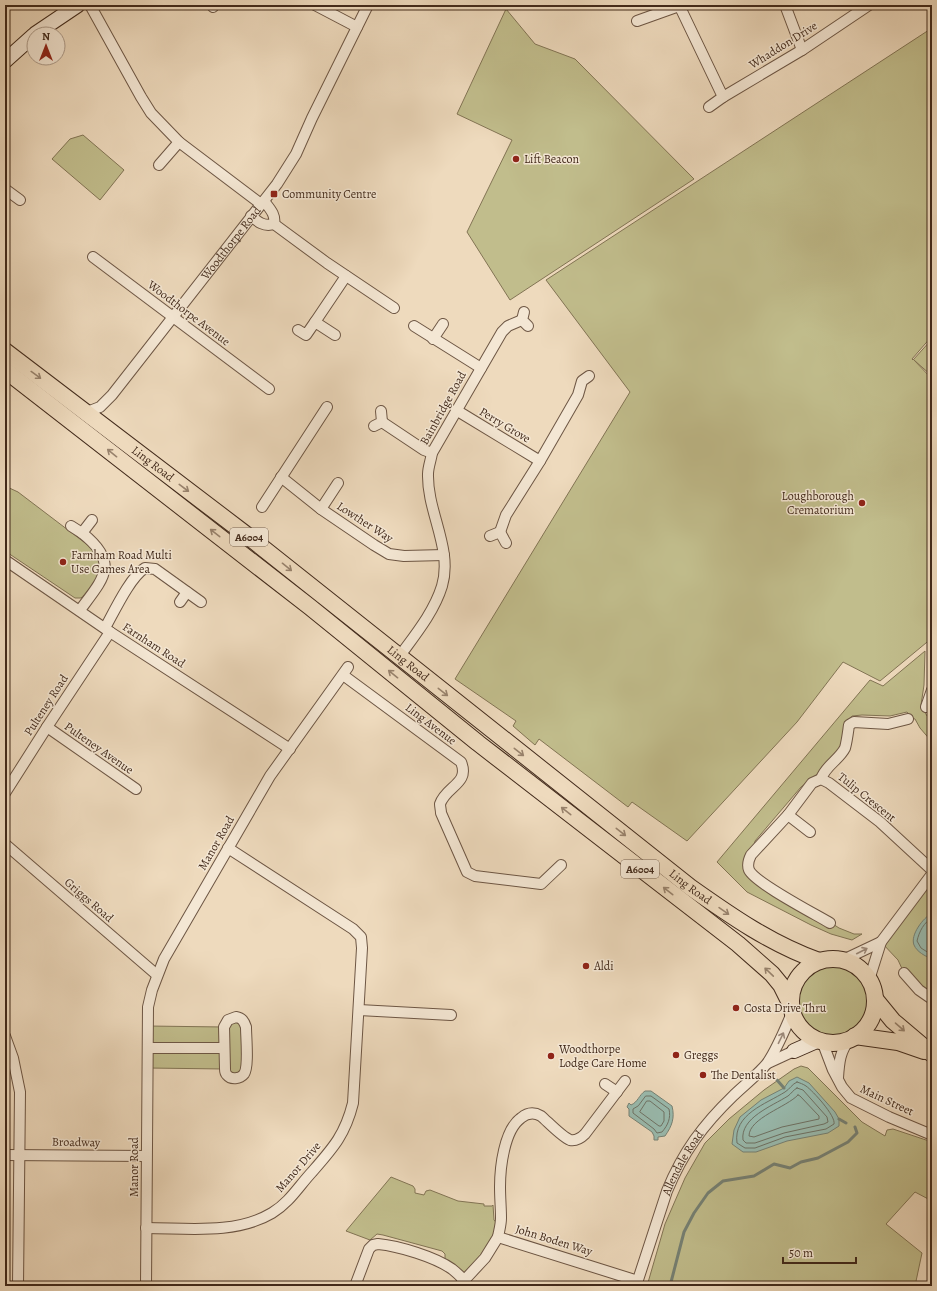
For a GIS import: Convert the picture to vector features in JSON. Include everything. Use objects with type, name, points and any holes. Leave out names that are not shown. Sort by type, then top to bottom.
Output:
[{"type":"main road","name":"Ling Road","points":[[5,352],[87,412],[244,533],[690,887],[732,917],[768,938],[796,953],[818,961]]},
{"type":"main road","name":"Ling Road","points":[[6,373],[60,413],[310,607],[478,743],[738,944],[772,974],[781,985],[791,1009]]},
{"type":"main road","name":"Woodthorpe Road","points":[[60,413],[87,412]]},
{"type":"main road","name":"A6004","points":[[818,961],[834,959],[843,960]]},
{"type":"main road","points":[[843,960],[859,968],[869,980],[875,999],[893,1021],[931,1053]]},
{"type":"main road","points":[[791,1009],[791,995],[796,980],[806,968],[818,961]]},
{"type":"main road","points":[[853,1037],[868,1023],[872,1014],[875,999]]},
{"type":"main road","name":"A6004","points":[[791,1009],[799,1026],[807,1034],[820,1041]]},
{"type":"main road","points":[[820,1041],[834,1043],[853,1037],[898,1042],[931,1053]]},
{"type":"street","points":[[46,26],[78,5]]},
{"type":"street","points":[[90,5],[151,113],[179,142],[262,202],[275,218],[274,224]]},
{"type":"street","points":[[315,5],[357,27]]},
{"type":"street","name":"Woodthorpe Road","points":[[87,412],[100,407],[112,395],[277,184],[296,154],[312,118],[368,5]]},
{"type":"street","points":[[637,21],[679,5],[723,97]]},
{"type":"street","points":[[785,5],[802,50]]},
{"type":"street","name":"Whaddon Drive","points":[[709,107],[723,97],[802,50],[869,5]]},
{"type":"street","points":[[5,60],[26,41]]},
{"type":"street","points":[[159,165],[179,142]]},
{"type":"street","points":[[5,189],[20,200]]},
{"type":"street","points":[[251,216],[260,224],[267,226],[274,224]]},
{"type":"street","points":[[274,224],[346,276],[394,308]]},
{"type":"street","name":"Woodthorpe Avenue","points":[[93,257],[269,389]]},
{"type":"street","points":[[298,330],[306,335],[346,276]]},
{"type":"street","name":"Bainbridge Road","points":[[399,657],[435,604],[442,584],[444,555],[429,491],[428,474],[432,453],[502,332],[508,326],[525,319]]},
{"type":"street","points":[[315,322],[335,336]]},
{"type":"street","points":[[433,339],[443,324]]},
{"type":"street","points":[[414,326],[481,368]]},
{"type":"street","points":[[506,543],[500,532],[506,515],[540,461],[578,395],[582,378]]},
{"type":"street","points":[[262,507],[327,408]]},
{"type":"street","points":[[381,410],[378,424],[432,453]]},
{"type":"street","name":"Perry Grove","points":[[456,410],[540,461]]},
{"type":"street","name":"Lowther Way","points":[[281,477],[321,509],[389,554],[404,556],[444,555]]},
{"type":"street","name":"Lowther Way","points":[[321,509],[338,484]]},
{"type":"street","points":[[82,533],[92,520]]},
{"type":"street","points":[[71,526],[82,533],[100,550],[105,568],[101,580],[80,610]]},
{"type":"street","points":[[490,536],[500,532]]},
{"type":"street","name":"Farnham Road","points":[[5,560],[80,610],[107,630],[290,749]]},
{"type":"street","name":"Pulteney Road","points":[[5,793],[107,630],[138,573],[145,568],[155,569],[202,602]]},
{"type":"street","points":[[180,602],[187,592]]},
{"type":"street","name":"Manor Road","points":[[146,1286],[148,1007],[157,975],[164,959],[270,776],[345,671]]},
{"type":"street","name":"Ling Avenue","points":[[345,671],[461,762],[464,769],[463,777],[437,805],[465,868],[471,875],[541,884],[561,865]]},
{"type":"street","points":[[926,708],[932,690]]},
{"type":"street","points":[[821,779],[823,773],[836,760],[844,748],[849,725],[854,722],[888,724],[908,720]]},
{"type":"street","name":"Pulteney Avenue","points":[[46,727],[136,790]]},
{"type":"street","name":"Tulip Crescent","points":[[830,923],[777,892],[752,874],[748,865],[751,854],[788,815],[812,783],[821,779],[829,783],[880,822],[932,870]]},
{"type":"street","points":[[788,815],[810,832]]},
{"type":"street","name":"Griggs Road","points":[[5,844],[157,975]]},
{"type":"street","name":"Manor Drive","points":[[146,1228],[215,1228],[249,1224],[272,1213],[294,1195],[311,1172],[324,1160],[340,1138],[349,1120],[353,1103],[359,1010],[362,948],[361,938],[354,929],[228,848]]},
{"type":"street","points":[[843,960],[880,942],[929,884],[932,874]]},
{"type":"street","points":[[869,980],[880,942]]},
{"type":"street","points":[[904,973],[919,990],[932,1000]]},
{"type":"street","name":"Allendale Road","points":[[768,1063],[781,1038],[791,1009]]},
{"type":"street","points":[[359,1010],[451,1015]]},
{"type":"street","points":[[232,1018],[240,1018],[244,1021],[246,1027],[246,1067],[244,1074],[238,1078],[233,1078],[227,1075],[224,1068],[224,1048],[224,1027],[226,1023],[232,1018]]},
{"type":"street","points":[[5,1036],[14,1064],[20,1092],[18,1155],[18,1286]]},
{"type":"street","points":[[838,1079],[843,1047],[853,1037]]},
{"type":"street","name":"Allendale Road","points":[[637,1283],[673,1176],[702,1128],[714,1114],[768,1063],[820,1041]]},
{"type":"street","name":"Main Street","points":[[820,1041],[842,1087],[851,1098],[860,1104],[932,1135]]},
{"type":"street","points":[[148,1048],[224,1048]]},
{"type":"street","name":"John Boden Way","points":[[625,1081],[585,1134],[580,1138],[571,1140],[567,1138],[537,1114],[527,1114],[517,1121],[511,1129],[508,1137],[501,1167],[501,1219],[498,1237],[637,1283]]},
{"type":"street","points":[[605,1084],[617,1092]]},
{"type":"street","name":"Broadway","points":[[5,1155],[146,1156]]},
{"type":"street","points":[[355,1286],[369,1249],[373,1245],[378,1244],[411,1252],[434,1260],[452,1269],[461,1283],[486,1258],[498,1237]]},
{"type":"shaded area","points":[[506,9],[535,44],[575,59],[694,179],[510,300],[467,232],[512,140],[457,114]]},
{"type":"shaded area","points":[[932,28],[932,336],[912,359],[913,360],[932,339],[932,376],[914,360],[932,379],[932,638],[880,681],[843,662],[797,722],[687,841],[632,802],[628,807],[539,739],[535,745],[513,726],[516,721],[455,679],[630,392],[546,280]]},
{"type":"shaded area","points":[[83,135],[124,170],[100,200],[52,159],[70,139]]},
{"type":"shaded area","points":[[5,486],[18,492],[93,549],[98,556],[99,571],[97,576],[81,598],[75,598],[5,551]]},
{"type":"shaded area","points":[[925,651],[924,685],[921,705],[927,716],[932,721],[932,742],[920,728],[915,719],[912,718],[907,712],[890,716],[852,716],[849,720],[845,748],[821,779],[816,775],[801,787],[755,841],[749,869],[839,928],[854,934],[862,934],[852,940],[831,934],[747,892],[717,862],[870,680],[883,686]]},
{"type":"shaded area","points":[[925,882],[932,888],[932,997],[904,973],[898,960],[881,942]]},
{"type":"shaded area","points":[[833,959],[849,962],[863,971],[872,985],[875,1001],[872,1017],[863,1031],[849,1040],[833,1043],[817,1040],[803,1031],[794,1017],[791,1001],[794,985],[803,971],[817,962]]},
{"type":"shaded area","points":[[240,1018],[246,1067],[238,1078],[224,1069],[148,1068],[148,1026],[224,1027]]},
{"type":"shaded area","points":[[801,1066],[808,1068],[862,1122],[885,1136],[887,1130],[893,1129],[932,1142],[932,1201],[915,1192],[886,1224],[922,1253],[915,1286],[647,1286],[665,1224],[685,1178],[705,1143],[729,1119],[764,1090],[794,1069]]},
{"type":"shaded area","points":[[391,1177],[413,1186],[415,1193],[424,1195],[426,1191],[430,1190],[458,1201],[484,1204],[484,1206],[493,1205],[494,1220],[500,1227],[498,1237],[464,1280],[445,1265],[445,1254],[442,1251],[377,1234],[370,1240],[346,1231]]},
{"type":"water","points":[[932,913],[932,959],[919,952],[913,941],[918,927],[928,915]]},
{"type":"water","points":[[797,1077],[809,1083],[835,1112],[839,1119],[839,1126],[828,1133],[787,1141],[756,1152],[743,1152],[732,1144],[734,1130],[740,1117],[761,1100],[784,1088],[789,1081]]},
{"type":"water","points":[[645,1091],[651,1091],[672,1106],[673,1118],[671,1125],[665,1136],[658,1137],[658,1140],[654,1140],[652,1132],[629,1116],[629,1109],[627,1107],[629,1103],[631,1105],[633,1104]]},
{"type":"waterway","points":[[777,1080],[784,1088]]},
{"type":"waterway","points":[[839,1119],[846,1123]]},
{"type":"waterway","points":[[670,1286],[684,1232],[694,1213],[708,1193],[723,1181],[754,1176],[774,1164],[790,1168],[801,1162],[818,1158],[848,1142],[857,1133],[855,1127]]},
{"type":"place","name":"Lift Beacon","points":[[516,159]]},
{"type":"place","name":"Community Centre","points":[[274,194]]},
{"type":"place","name":"Loughborough Crematorium","points":[[862,503]]},
{"type":"place","name":"Farnham Road Multi Use Games Area","points":[[63,562]]},
{"type":"place","name":"Aldi","points":[[586,966]]},
{"type":"place","name":"Costa Drive Thru","points":[[736,1008]]},
{"type":"place","name":"Greggs","points":[[676,1055]]},
{"type":"place","name":"Woodthorpe Lodge Care Home","points":[[551,1056]]},
{"type":"place","name":"The Dentalist","points":[[703,1075]]}]
